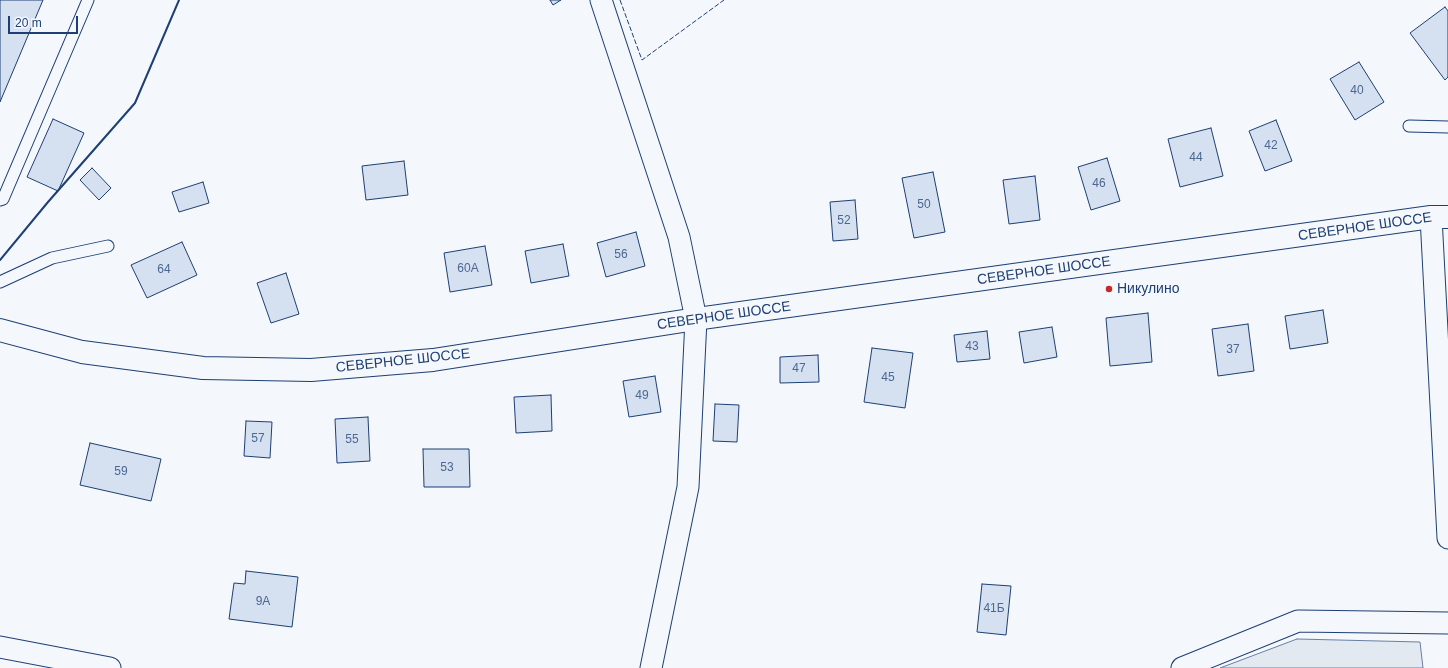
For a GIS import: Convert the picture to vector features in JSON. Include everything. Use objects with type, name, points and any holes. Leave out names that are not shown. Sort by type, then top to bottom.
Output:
[{"type":"main road","name":"СЕВЕРНОЕ ШОССЕ","points":[[0,330],[82,352],[202,368],[311,370],[433,360],[696,319],[1440,217]]},
{"type":"street","points":[[601,0],[679,237],[696,319],[688,487],[651,668]]},
{"type":"street","points":[[1440,217],[1448,538]]},
{"type":"street","points":[[1182,668],[1298,621],[1448,623]]},
{"type":"street","points":[[0,647],[110,668]]},
{"type":"lane","points":[[0,200],[3,199],[88,0]]},
{"type":"lane","points":[[1409,126],[1448,127]]},
{"type":"lane","points":[[0,282],[52,258],[108,246]]},
{"type":"shaded area","points":[[1297,639],[1420,642],[1423,668],[1220,668]]},
{"type":"building","points":[[0,0],[43,0],[0,102]]},
{"type":"building","points":[[550,0],[561,0],[553,5]]},
{"type":"building","points":[[1445,7],[1448,11],[1448,77],[1445,80],[1410,33]]},
{"type":"building","points":[[1359,62],[1384,102],[1355,120],[1330,79]]},
{"type":"building","points":[[53,119],[84,133],[58,191],[27,177]]},
{"type":"building","points":[[1276,120],[1292,161],[1265,171],[1249,131]]},
{"type":"building","points":[[1211,128],[1223,176],[1180,187],[1168,139]]},
{"type":"building","points":[[1107,158],[1120,201],[1091,210],[1078,167]]},
{"type":"building","points":[[404,161],[408,195],[366,200],[362,166]]},
{"type":"building","points":[[92,168],[111,188],[99,200],[80,180]]},
{"type":"building","points":[[933,172],[945,232],[914,238],[902,178]]},
{"type":"building","points":[[1035,176],[1040,220],[1009,224],[1003,180]]},
{"type":"building","points":[[203,182],[209,203],[179,212],[172,192]]},
{"type":"building","points":[[855,200],[858,239],[833,241],[830,202]]},
{"type":"building","points":[[636,232],[645,266],[606,277],[597,243]]},
{"type":"building","points":[[182,242],[197,275],[147,298],[131,265]]},
{"type":"building","points":[[563,244],[569,276],[531,283],[525,251]]},
{"type":"building","points":[[485,246],[492,285],[450,292],[444,253]]},
{"type":"building","points":[[286,273],[299,314],[271,323],[257,283]]},
{"type":"building","points":[[1323,310],[1328,343],[1290,349],[1285,316]]},
{"type":"building","points":[[1148,313],[1152,362],[1110,366],[1106,318]]},
{"type":"building","points":[[1248,324],[1254,371],[1218,376],[1212,329]]},
{"type":"building","points":[[1052,327],[1057,357],[1024,363],[1019,332]]},
{"type":"building","points":[[987,331],[990,359],[957,362],[954,335]]},
{"type":"building","points":[[872,348],[913,353],[905,408],[864,402]]},
{"type":"building","points":[[818,355],[819,382],[780,383],[780,357]]},
{"type":"building","points":[[655,376],[661,412],[629,417],[623,381]]},
{"type":"building","points":[[551,395],[552,431],[516,433],[514,397]]},
{"type":"building","points":[[715,404],[739,405],[737,442],[713,441]]},
{"type":"building","points":[[368,417],[370,461],[337,463],[335,419]]},
{"type":"building","points":[[246,421],[272,422],[270,458],[244,456]]},
{"type":"building","points":[[90,443],[161,459],[151,501],[80,485]]},
{"type":"building","points":[[423,449],[469,449],[470,487],[424,487]]},
{"type":"building","points":[[246,571],[298,577],[292,627],[229,619],[234,583],[245,584]]},
{"type":"building","points":[[982,584],[1011,586],[1006,635],[977,632]]},
{"type":"fence","points":[[620,0],[642,60],[724,0]]},
{"type":"wall","points":[[0,260],[48,202],[135,103],[179,0]]},
{"type":"place","name":"Никулино","points":[[1109,289]]}]
